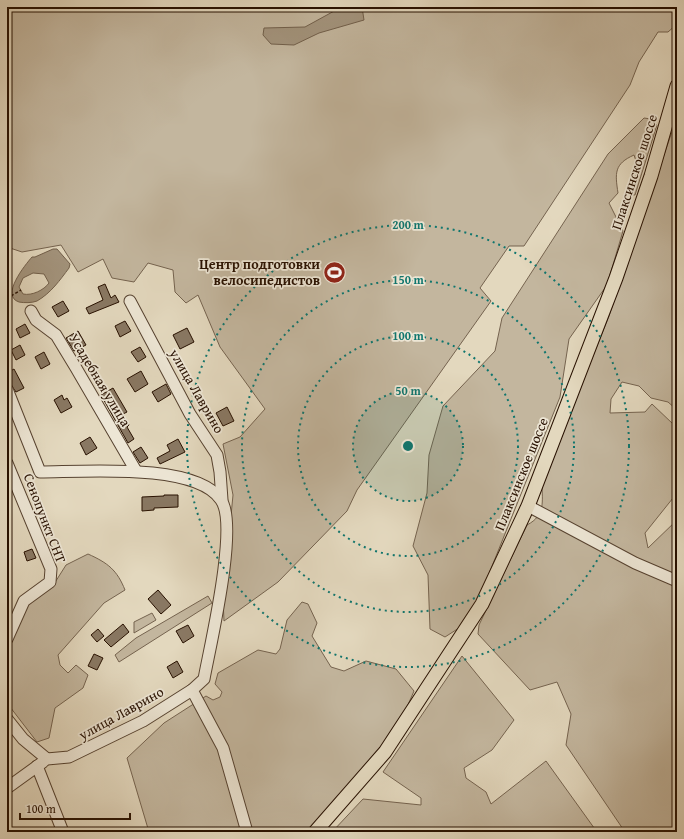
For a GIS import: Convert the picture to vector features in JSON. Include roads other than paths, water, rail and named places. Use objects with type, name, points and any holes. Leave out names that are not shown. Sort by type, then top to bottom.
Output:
[{"type":"main road","name":"Плаксинское шоссе","points":[[315,832],[384,752],[482,604],[528,506],[618,271],[651,176],[677,86]]},
{"type":"street","name":"улица Лаврино","points":[[42,762],[69,758],[143,721],[192,690],[204,679],[226,556],[226,516],[222,500],[217,455],[190,414],[130,301]]},
{"type":"street","name":"Усадебная улица","points":[[31,311],[36,320],[56,335],[136,471]]},
{"type":"street","points":[[7,389],[40,472],[136,471],[192,480],[211,489],[222,500]]},
{"type":"street","name":"Сенопункт СНТ","points":[[7,462],[51,569],[50,582],[24,601],[7,639]]},
{"type":"street","points":[[528,506],[634,563],[677,581]]},
{"type":"street","points":[[192,690],[223,748],[247,832]]},
{"type":"street","points":[[7,719],[42,762],[63,832]]},
{"type":"street","points":[[7,788],[42,762]]},
{"type":"place","name":"Центр подготовки велосипедистов","points":[[335,272]]}]
